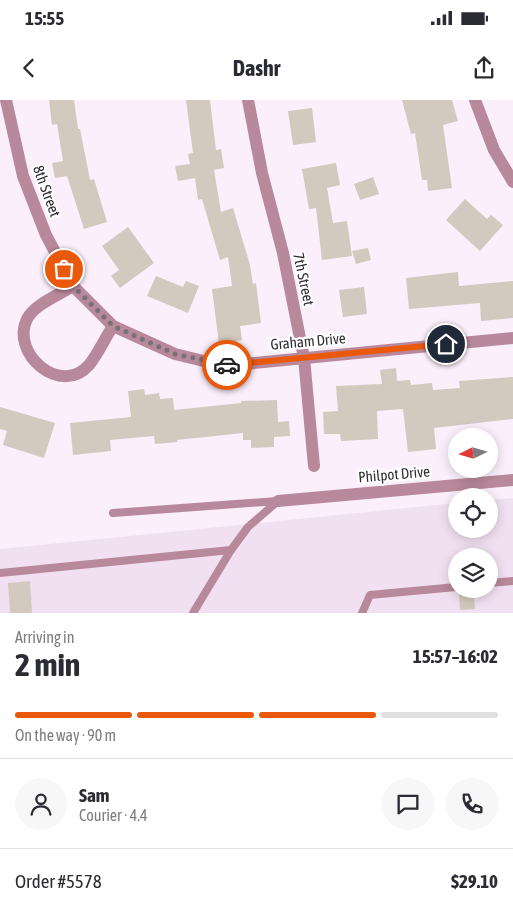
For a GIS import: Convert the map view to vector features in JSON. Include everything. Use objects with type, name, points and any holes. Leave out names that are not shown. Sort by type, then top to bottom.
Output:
[{"type":"street","name":"8th Street","points":[[6,100],[23,176],[46,235],[73,286],[113,326]]},
{"type":"street","name":"7th Street","points":[[248,100],[262,173],[283,253],[304,358],[314,466]]},
{"type":"street","points":[[475,100],[494,150],[513,182]]},
{"type":"street","points":[[73,286],[36,309],[27,320],[24,334],[27,350],[36,363],[47,372],[61,377],[76,374],[88,366],[113,326]]},
{"type":"street","name":"Graham Drive","points":[[113,326],[175,354],[224,366],[513,338]]},
{"type":"street","name":"Philpot Drive","points":[[278,501],[513,480]]},
{"type":"lane","points":[[113,513],[278,501]]},
{"type":"lane","points":[[193,613],[231,550],[248,527],[278,501]]},
{"type":"lane","points":[[0,573],[231,550]]},
{"type":"lane","points":[[498,582],[513,581]]},
{"type":"lane","points":[[362,613],[370,595],[448,587]]},
{"type":"shaded area","points":[[513,498],[513,613],[0,613],[0,549],[448,504],[448,538],[498,538],[498,499]]},
{"type":"building","points":[[49,100],[74,100],[78,129],[80,129],[90,180],[94,179],[107,222],[84,229],[67,176],[55,178],[52,163],[63,161],[57,124],[52,125]]},
{"type":"building","points":[[186,100],[210,100],[216,150],[221,149],[224,168],[214,170],[221,212],[233,208],[250,265],[253,284],[256,283],[261,323],[240,326],[242,340],[219,344],[212,289],[232,286],[228,257],[220,260],[202,199],[198,200],[195,178],[178,181],[175,166],[190,164],[188,154],[193,153]]},
{"type":"building","points":[[402,100],[452,100],[458,121],[443,125],[452,188],[428,191],[427,180],[422,180],[415,133],[411,134]]},
{"type":"building","points":[[312,108],[316,142],[293,145],[288,111]]},
{"type":"building","points":[[336,163],[340,185],[327,188],[333,223],[347,221],[352,256],[322,260],[316,208],[309,209],[302,169]]},
{"type":"building","points":[[373,177],[379,194],[360,200],[354,184]]},
{"type":"building","points":[[465,199],[487,219],[491,215],[503,225],[480,251],[446,220]]},
{"type":"building","points":[[128,227],[154,263],[120,288],[111,276],[119,270],[102,246]]},
{"type":"building","points":[[368,248],[371,260],[356,264],[352,251]]},
{"type":"building","points":[[458,272],[459,286],[513,281],[513,318],[481,321],[480,303],[409,309],[406,278]]},
{"type":"building","points":[[156,276],[183,287],[186,281],[199,286],[188,313],[147,296]]},
{"type":"building","points":[[364,287],[367,314],[343,317],[339,290]]},
{"type":"building","points":[[396,368],[397,381],[410,380],[411,385],[432,383],[433,390],[460,388],[459,381],[513,377],[513,419],[434,428],[436,449],[408,452],[403,409],[377,411],[378,439],[341,441],[340,434],[324,434],[323,412],[338,411],[336,386],[382,384],[380,370]]},
{"type":"building","points":[[144,389],[145,395],[159,393],[160,399],[173,398],[174,410],[241,403],[241,401],[277,400],[278,422],[289,421],[290,436],[274,437],[274,447],[251,448],[251,440],[243,440],[243,433],[155,444],[154,436],[110,440],[111,451],[73,455],[70,423],[131,417],[128,391]]},
{"type":"building","points":[[0,407],[55,423],[44,458],[3,445],[7,431],[0,429]]},
{"type":"building","points":[[30,581],[32,613],[10,613],[8,583]]},
{"type":"building","points":[[459,598],[474,598],[475,609],[460,610]]},
{"type":"way so far","points":[[64,269],[73,286],[113,326],[175,354],[224,366],[227,365]]},
{"type":"route","points":[[227,365],[446,344]]}]
